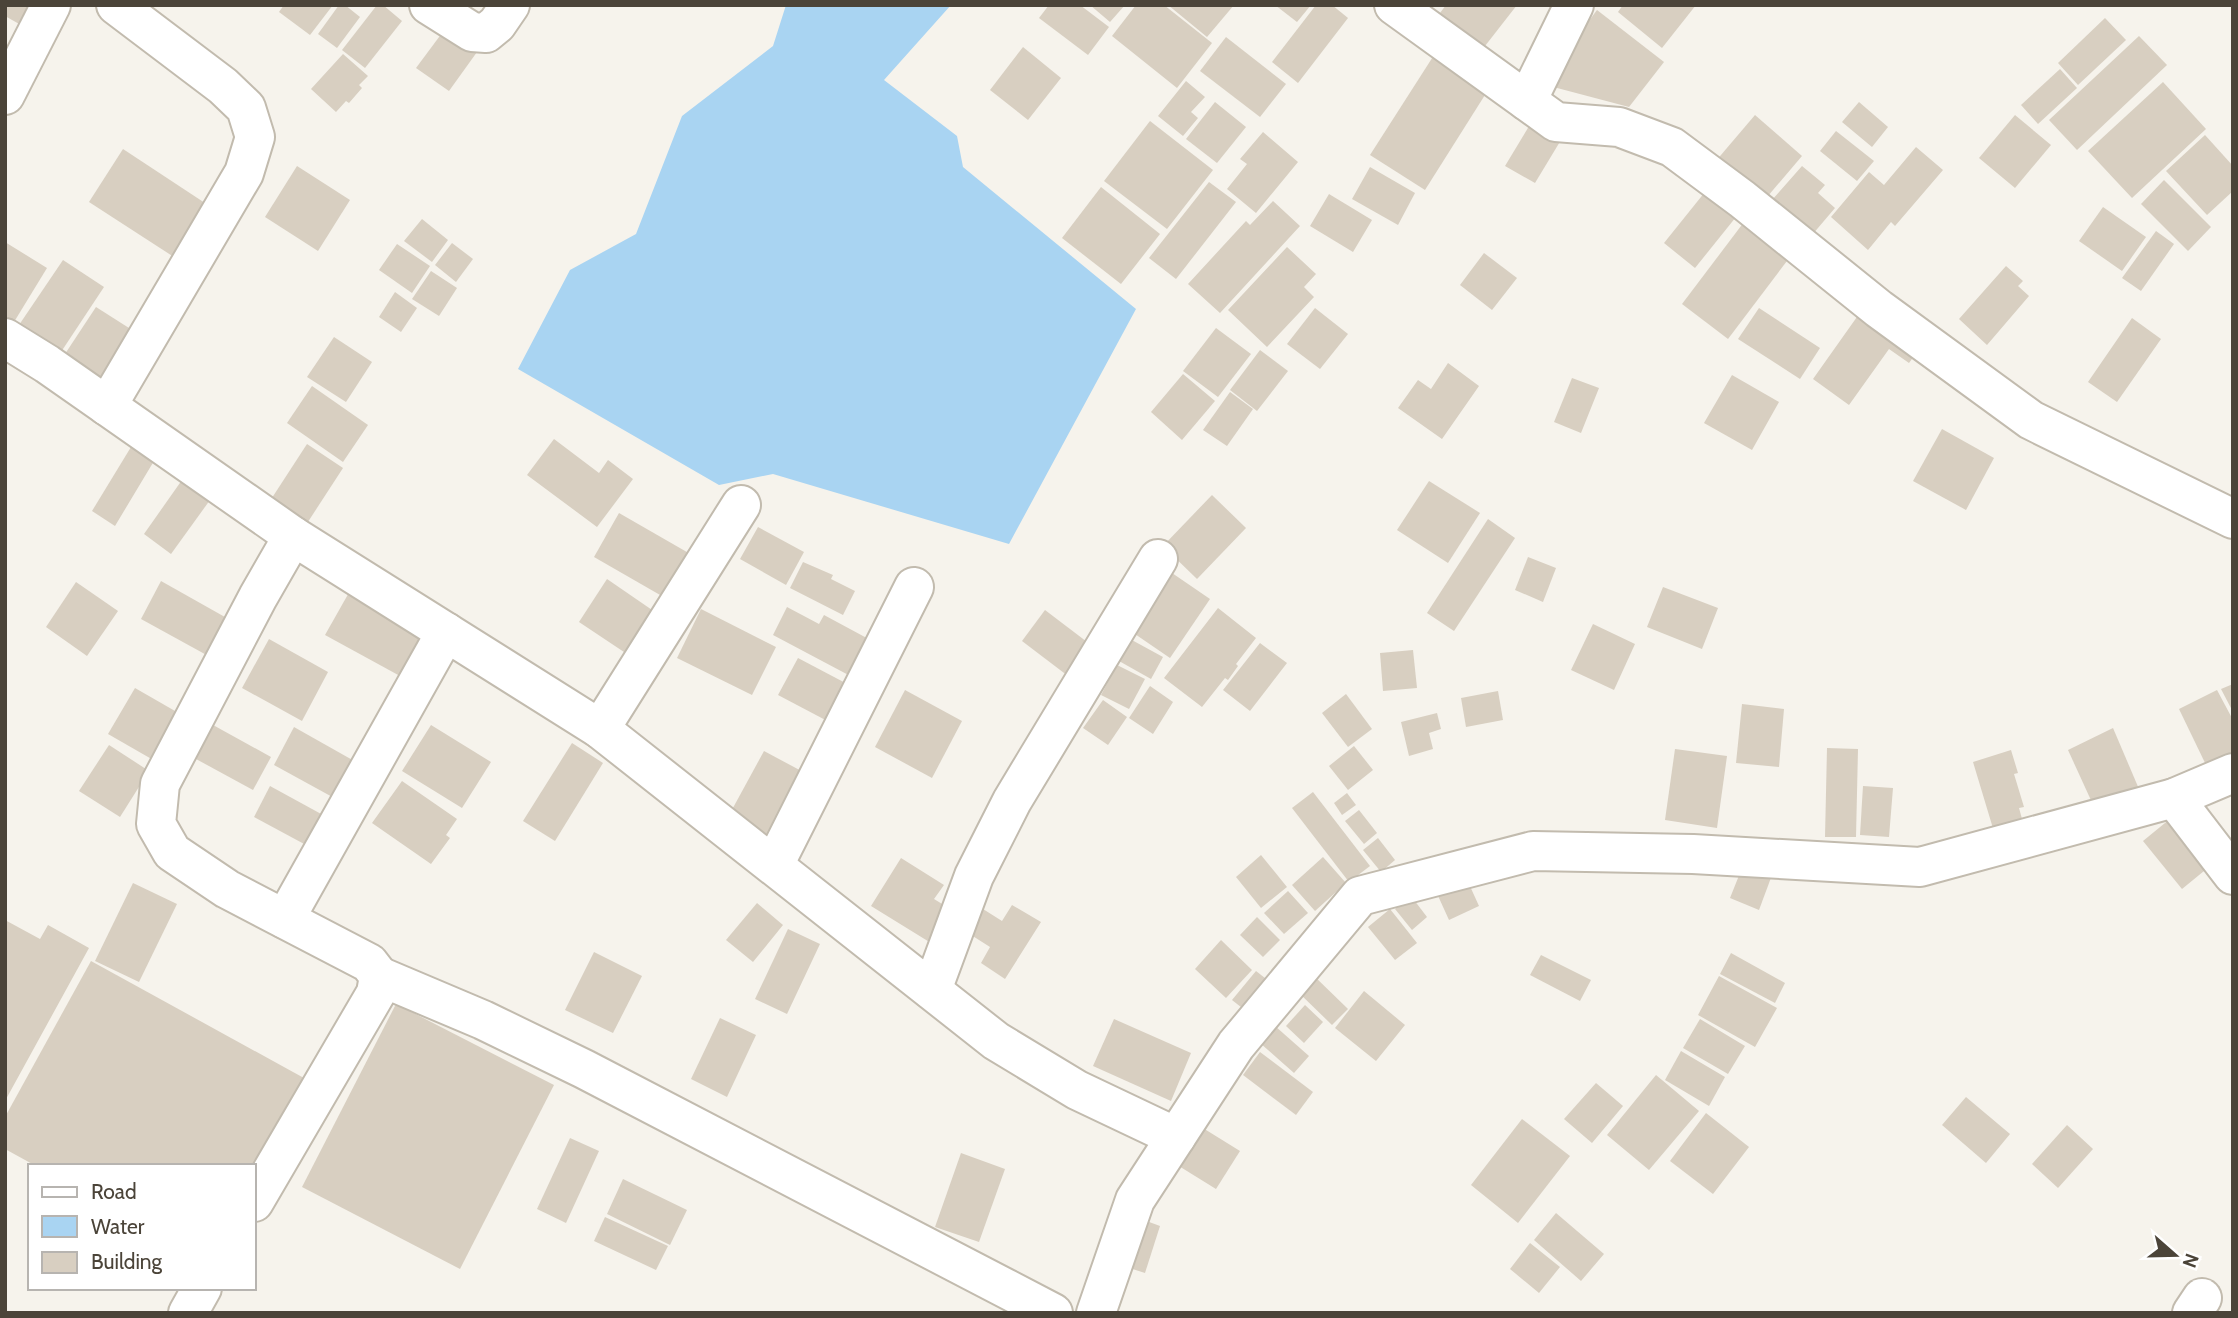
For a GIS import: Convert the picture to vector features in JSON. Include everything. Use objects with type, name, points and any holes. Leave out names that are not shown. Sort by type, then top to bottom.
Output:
[{"type":"street","points":[[5,95],[51,5]]},
{"type":"street","points":[[107,406],[244,173],[255,137],[246,108],[223,86],[116,5]]},
{"type":"street","points":[[429,5],[472,32],[486,33],[497,24],[510,5]]},
{"type":"street","points":[[1394,5],[1556,122],[1619,127],[1672,147],[1742,199],[1879,309],[2031,420],[2233,519]]},
{"type":"street","points":[[1527,102],[1574,5]]},
{"type":"street","points":[[5,338],[293,536],[600,729],[996,1041],[1077,1090],[1176,1137]]},
{"type":"street","points":[[600,729],[741,505]]},
{"type":"street","points":[[293,536],[160,784],[156,824],[172,852],[227,889],[369,963],[379,976],[461,1010],[584,1069],[1053,1313]]},
{"type":"street","points":[[932,990],[974,876],[1012,801],[1158,559]]},
{"type":"street","points":[[774,865],[914,587]]},
{"type":"street","points":[[285,919],[446,632]]},
{"type":"street","points":[[1096,1313],[1135,1199],[1236,1045],[1360,897],[1533,851],[1693,854],[1920,867],[2174,798],[2233,773]]},
{"type":"street","points":[[2174,798],[2233,875]]},
{"type":"street","points":[[256,1199],[376,993],[379,976]]},
{"type":"street","points":[[188,1313],[201,1290]]},
{"type":"water","points":[[786,5],[951,5],[884,80],[957,136],[963,167],[1136,309],[1009,544],[773,474],[719,485],[518,369],[570,270],[636,234],[682,116],[773,46]]},
{"type":"building","points":[[5,5],[42,5],[28,29],[5,16]]},
{"type":"building","points":[[284,5],[333,5],[310,35],[279,12]]},
{"type":"building","points":[[339,5],[345,5],[360,17],[337,48],[318,34]]},
{"type":"building","points":[[377,5],[383,5],[402,21],[365,68],[342,50]]},
{"type":"building","points":[[1049,5],[1080,5],[1109,27],[1088,55],[1039,18]]},
{"type":"building","points":[[1090,5],[1125,5],[1110,22]]},
{"type":"building","points":[[1136,5],[1164,5],[1212,43],[1177,88],[1112,36]]},
{"type":"building","points":[[1168,5],[1234,5],[1207,37]]},
{"type":"building","points":[[1275,5],[1311,5],[1297,22]]},
{"type":"building","points":[[1316,5],[1332,5],[1348,18],[1298,83],[1272,62]]},
{"type":"building","points":[[1446,5],[1517,5],[1478,55],[1434,21]]},
{"type":"building","points":[[1623,5],[1696,5],[1662,48],[1618,12]]},
{"type":"building","points":[[1597,10],[1664,62],[1629,107],[1542,84]]},
{"type":"building","points":[[2105,18],[2126,40],[2078,85],[2058,63]]},
{"type":"building","points":[[445,29],[477,52],[449,91],[416,68]]},
{"type":"building","points":[[2139,36],[2167,65],[2077,150],[2049,120]]},
{"type":"building","points":[[1226,37],[1286,84],[1260,117],[1200,71]]},
{"type":"building","points":[[1023,47],[1061,78],[1028,120],[990,90]]},
{"type":"building","points":[[1436,52],[1490,87],[1425,190],[1370,155]]},
{"type":"building","points":[[343,54],[368,76],[359,85],[362,88],[349,103],[346,101],[336,112],[311,89]]},
{"type":"building","points":[[2060,69],[2077,88],[2038,124],[2021,105]]},
{"type":"building","points":[[1186,81],[1205,97],[1191,112],[1198,118],[1183,136],[1158,116]]},
{"type":"building","points":[[2163,82],[2206,129],[2132,198],[2088,151]]},
{"type":"building","points":[[1215,102],[1246,127],[1217,163],[1186,139]]},
{"type":"building","points":[[1859,102],[1888,127],[1872,147],[1842,122]]},
{"type":"building","points":[[1755,115],[1802,156],[1762,203],[1715,162]]},
{"type":"building","points":[[2015,115],[2051,145],[2015,188],[1979,158]]},
{"type":"building","points":[[1534,118],[1564,135],[1535,183],[1505,166]]},
{"type":"building","points":[[1150,121],[1213,170],[1167,229],[1104,181]]},
{"type":"building","points":[[1836,131],[1874,161],[1857,181],[1820,151]]},
{"type":"building","points":[[1263,132],[1298,162],[1256,213],[1227,189],[1247,164],[1240,159]]},
{"type":"building","points":[[2205,135],[2233,166],[2233,191],[2207,215],[2166,171]]},
{"type":"building","points":[[1916,147],[1943,170],[1895,226],[1891,222],[1868,250],[1831,217],[1869,172],[1884,185]]},
{"type":"building","points":[[123,149],[211,207],[177,259],[89,202]]},
{"type":"building","points":[[297,166],[350,200],[318,251],[265,217]]},
{"type":"building","points":[[1802,166],[1825,185],[1818,193],[1835,208],[1812,235],[1772,200]]},
{"type":"building","points":[[1370,167],[1415,193],[1398,225],[1352,199]]},
{"type":"building","points":[[2164,180],[2211,227],[2188,251],[2141,204]]},
{"type":"building","points":[[1209,182],[1236,202],[1176,279],[1149,258]]},
{"type":"building","points":[[1101,187],[1160,234],[1121,284],[1062,238]]},
{"type":"building","points":[[1709,187],[1740,212],[1695,268],[1664,243]]},
{"type":"building","points":[[1329,194],[1372,220],[1353,252],[1310,226]]},
{"type":"building","points":[[1273,201],[1300,226],[1220,313],[1188,284],[1246,221],[1250,225]]},
{"type":"building","points":[[2103,207],[2146,237],[2122,271],[2079,241]]},
{"type":"building","points":[[422,219],[448,240],[432,262],[404,241]]},
{"type":"building","points":[[1744,222],[1790,257],[1728,339],[1682,304]]},
{"type":"building","points":[[2156,231],[2174,244],[2141,291],[2122,278]]},
{"type":"building","points":[[5,242],[47,268],[14,322],[5,316]]},
{"type":"building","points":[[452,243],[473,259],[456,282],[435,265]]},
{"type":"building","points":[[397,244],[430,266],[412,293],[379,270]]},
{"type":"building","points":[[1287,247],[1316,274],[1304,287],[1314,297],[1267,347],[1228,310]]},
{"type":"building","points":[[1484,253],[1517,278],[1492,310],[1460,285]]},
{"type":"building","points":[[63,260],[104,287],[61,352],[19,325]]},
{"type":"building","points":[[2006,266],[2023,281],[2018,286],[2029,296],[1987,345],[1959,319]]},
{"type":"building","points":[[431,271],[457,288],[439,316],[412,299]]},
{"type":"building","points":[[395,292],[417,308],[401,332],[379,317]]},
{"type":"building","points":[[96,307],[140,335],[107,386],[63,357]]},
{"type":"building","points":[[1864,307],[1920,348],[1909,363],[1889,349],[1849,405],[1813,379]]},
{"type":"building","points":[[1315,308],[1348,334],[1320,369],[1287,344]]},
{"type":"building","points":[[1759,308],[1820,348],[1800,379],[1738,339]]},
{"type":"building","points":[[2132,318],[2161,339],[2117,402],[2088,382]]},
{"type":"building","points":[[1216,328],[1251,354],[1218,397],[1183,371]]},
{"type":"building","points":[[334,337],[372,362],[346,402],[307,377]]},
{"type":"building","points":[[1260,350],[1288,371],[1257,411],[1230,390]]},
{"type":"building","points":[[1448,363],[1479,386],[1442,439],[1398,408],[1418,380],[1431,389]]},
{"type":"building","points":[[1183,374],[1215,401],[1182,440],[1151,412]]},
{"type":"building","points":[[1732,375],[1779,402],[1752,450],[1704,423]]},
{"type":"building","points":[[1572,378],[1599,388],[1581,433],[1554,422]]},
{"type":"building","points":[[312,386],[368,425],[343,462],[287,423]]},
{"type":"building","points":[[1230,392],[1253,409],[1227,446],[1203,430]]},
{"type":"building","points":[[1942,429],[1994,458],[1966,510],[1913,481]]},
{"type":"building","points":[[554,439],[599,473],[608,460],[633,479],[597,527],[527,475]]},
{"type":"building","points":[[307,444],[343,468],[304,528],[268,504]]},
{"type":"building","points":[[131,447],[154,461],[115,526],[92,511]]},
{"type":"building","points":[[182,480],[210,500],[171,554],[144,534]]},
{"type":"building","points":[[1429,481],[1480,513],[1448,563],[1397,530]]},
{"type":"building","points":[[1212,495],[1246,528],[1197,579],[1163,546]]},
{"type":"building","points":[[619,513],[699,559],[674,603],[594,557]]},
{"type":"building","points":[[1488,519],[1515,538],[1454,631],[1427,613]]},
{"type":"building","points":[[758,527],[804,552],[786,585],[740,559]]},
{"type":"building","points":[[1528,557],[1556,568],[1543,602],[1515,590]]},
{"type":"building","points":[[803,562],[833,575],[831,579],[855,591],[843,615],[790,588]]},
{"type":"building","points":[[1172,573],[1210,599],[1170,658],[1132,632]]},
{"type":"building","points":[[607,579],[655,612],[627,654],[579,622]]},
{"type":"building","points":[[161,581],[232,621],[212,658],[141,619]]},
{"type":"building","points":[[76,582],[118,611],[87,656],[46,627]]},
{"type":"building","points":[[1663,587],[1718,608],[1702,649],[1647,627]]},
{"type":"building","points":[[351,589],[426,631],[400,676],[325,635]]},
{"type":"building","points":[[787,607],[819,624],[824,615],[876,643],[856,679],[773,635]]},
{"type":"building","points":[[1218,608],[1256,638],[1236,664],[1238,666],[1228,680],[1225,678],[1202,707],[1164,678]]},
{"type":"building","points":[[701,609],[776,647],[752,695],[677,658]]},
{"type":"building","points":[[1045,610],[1091,645],[1068,676],[1022,641]]},
{"type":"building","points":[[1593,624],[1635,644],[1614,690],[1571,670]]},
{"type":"building","points":[[269,639],[328,672],[302,721],[242,688]]},
{"type":"building","points":[[1130,639],[1163,657],[1151,679],[1119,661]]},
{"type":"building","points":[[1260,643],[1287,663],[1250,711],[1223,690]]},
{"type":"building","points":[[1413,650],[1417,688],[1383,691],[1380,653]]},
{"type":"building","points":[[798,658],[853,687],[833,724],[778,695]]},
{"type":"building","points":[[1117,665],[1145,679],[1129,709],[1101,695]]},
{"type":"building","points":[[2233,684],[2233,712],[2221,689]]},
{"type":"building","points":[[1150,686],[1173,702],[1153,734],[1129,718]]},
{"type":"building","points":[[135,688],[182,715],[155,761],[108,734]]},
{"type":"building","points":[[905,690],[962,721],[932,778],[875,747]]},
{"type":"building","points":[[2217,690],[2233,720],[2233,754],[2207,767],[2179,709]]},
{"type":"building","points":[[1498,691],[1503,720],[1466,727],[1461,698]]},
{"type":"building","points":[[1346,694],[1372,729],[1348,747],[1322,713]]},
{"type":"building","points":[[1103,700],[1127,717],[1108,745],[1083,728]]},
{"type":"building","points":[[1742,704],[1784,709],[1779,767],[1736,763]]},
{"type":"building","points":[[1437,713],[1441,729],[1429,733],[1433,749],[1409,756],[1401,722]]},
{"type":"building","points":[[204,720],[271,757],[253,790],[185,753]]},
{"type":"building","points":[[431,725],[491,762],[462,808],[402,771]]},
{"type":"building","points":[[294,727],[356,762],[336,799],[274,765]]},
{"type":"building","points":[[2113,728],[2139,789],[2095,809],[2068,750]]},
{"type":"building","points":[[572,743],[603,763],[555,841],[523,821]]},
{"type":"building","points":[[109,745],[149,771],[120,817],[79,791]]},
{"type":"building","points":[[1354,746],[1373,770],[1348,790],[1329,766]]},
{"type":"building","points":[[1827,748],[1858,749],[1856,837],[1825,837]]},
{"type":"building","points":[[1675,749],[1727,756],[1717,828],[1665,820]]},
{"type":"building","points":[[2011,750],[2018,773],[2014,774],[2024,807],[2019,808],[2024,826],[1995,835],[1973,762]]},
{"type":"building","points":[[764,751],[807,774],[768,838],[728,817]]},
{"type":"building","points":[[402,781],[457,819],[446,835],[450,838],[431,864],[372,823]]},
{"type":"building","points":[[270,786],[323,815],[306,845],[254,817]]},
{"type":"building","points":[[1863,786],[1893,788],[1889,837],[1860,835]]},
{"type":"building","points":[[1313,792],[1370,866],[1349,882],[1292,808]]},
{"type":"building","points":[[1347,793],[1356,805],[1342,815],[1334,803]]},
{"type":"building","points":[[1359,810],[1377,833],[1364,844],[1345,821]]},
{"type":"building","points":[[2176,814],[2215,862],[2182,889],[2143,841]]},
{"type":"building","points":[[1378,838],[1395,860],[1381,872],[1363,850]]},
{"type":"building","points":[[1261,855],[1287,887],[1261,908],[1236,877]]},
{"type":"building","points":[[1323,857],[1346,883],[1315,911],[1292,885]]},
{"type":"building","points":[[901,858],[944,885],[934,899],[952,910],[931,943],[871,906]]},
{"type":"building","points":[[1744,863],[1772,875],[1759,910],[1730,898]]},
{"type":"building","points":[[1464,873],[1479,906],[1449,920],[1434,887]]},
{"type":"building","points":[[133,883],[177,904],[139,982],[95,961]]},
{"type":"building","points":[[1288,891],[1308,913],[1284,934],[1264,913]]},
{"type":"building","points":[[1411,896],[1427,917],[1412,930],[1395,909]]},
{"type":"building","points":[[757,903],[783,925],[753,962],[726,940]]},
{"type":"building","points":[[1012,905],[1041,922],[1005,979],[981,963],[990,947],[968,933],[983,909],[1002,921]]},
{"type":"building","points":[[1390,909],[1417,943],[1395,960],[1368,927]]},
{"type":"building","points":[[1257,917],[1280,940],[1263,957],[1240,935]]},
{"type":"building","points":[[5,920],[40,939],[48,925],[89,948],[5,1101]]},
{"type":"building","points":[[788,929],[820,944],[787,1014],[755,999]]},
{"type":"building","points":[[1221,940],[1252,970],[1226,998],[1195,969]]},
{"type":"building","points":[[594,952],[642,976],[613,1033],[565,1010]]},
{"type":"building","points":[[1731,953],[1785,983],[1775,1003],[1720,974]]},
{"type":"building","points":[[1541,955],[1591,980],[1580,1001],[1530,975]]},
{"type":"building","points":[[91,961],[313,1083],[255,1164],[32,1164],[5,1149],[5,1117]]},
{"type":"building","points":[[1256,971],[1270,982],[1246,1011],[1232,1000]]},
{"type":"building","points":[[1312,974],[1348,1009],[1332,1025],[1296,990]]},
{"type":"building","points":[[1719,976],[1777,1008],[1755,1047],[1698,1015]]},
{"type":"building","points":[[1364,991],[1405,1025],[1376,1061],[1335,1028]]},
{"type":"building","points":[[396,1004],[554,1085],[460,1269],[302,1187]]},
{"type":"building","points":[[1305,1005],[1323,1022],[1304,1043],[1286,1026]]},
{"type":"building","points":[[720,1018],[756,1035],[727,1097],[691,1079]]},
{"type":"building","points":[[1114,1019],[1191,1053],[1171,1101],[1093,1066]]},
{"type":"building","points":[[1700,1019],[1745,1046],[1728,1074],[1683,1048]]},
{"type":"building","points":[[1275,1026],[1309,1056],[1294,1073],[1260,1043]]},
{"type":"building","points":[[1681,1051],[1725,1077],[1709,1106],[1665,1080]]},
{"type":"building","points":[[1260,1052],[1313,1092],[1296,1115],[1243,1075]]},
{"type":"building","points":[[1656,1075],[1699,1111],[1649,1170],[1607,1135]]},
{"type":"building","points":[[1596,1083],[1623,1106],[1592,1143],[1564,1119]]},
{"type":"building","points":[[1966,1097],[2010,1134],[1986,1163],[1942,1125]]},
{"type":"building","points":[[1706,1113],[1749,1147],[1713,1194],[1670,1161]]},
{"type":"building","points":[[1522,1119],[1570,1156],[1518,1223],[1471,1185]]},
{"type":"building","points":[[1198,1125],[1240,1151],[1216,1189],[1174,1163]]},
{"type":"building","points":[[2067,1125],[2093,1149],[2058,1188],[2032,1164]]},
{"type":"building","points":[[570,1138],[599,1151],[566,1223],[537,1209]]},
{"type":"building","points":[[961,1153],[1005,1169],[979,1242],[935,1227]]},
{"type":"building","points":[[623,1179],[687,1210],[670,1245],[607,1214]]},
{"type":"building","points":[[1556,1213],[1604,1254],[1581,1281],[1534,1240]]},
{"type":"building","points":[[1133,1216],[1160,1226],[1145,1273],[1117,1264]]},
{"type":"building","points":[[605,1217],[668,1246],[656,1270],[594,1241]]},
{"type":"building","points":[[1530,1243],[1560,1267],[1539,1293],[1510,1269]]}]
